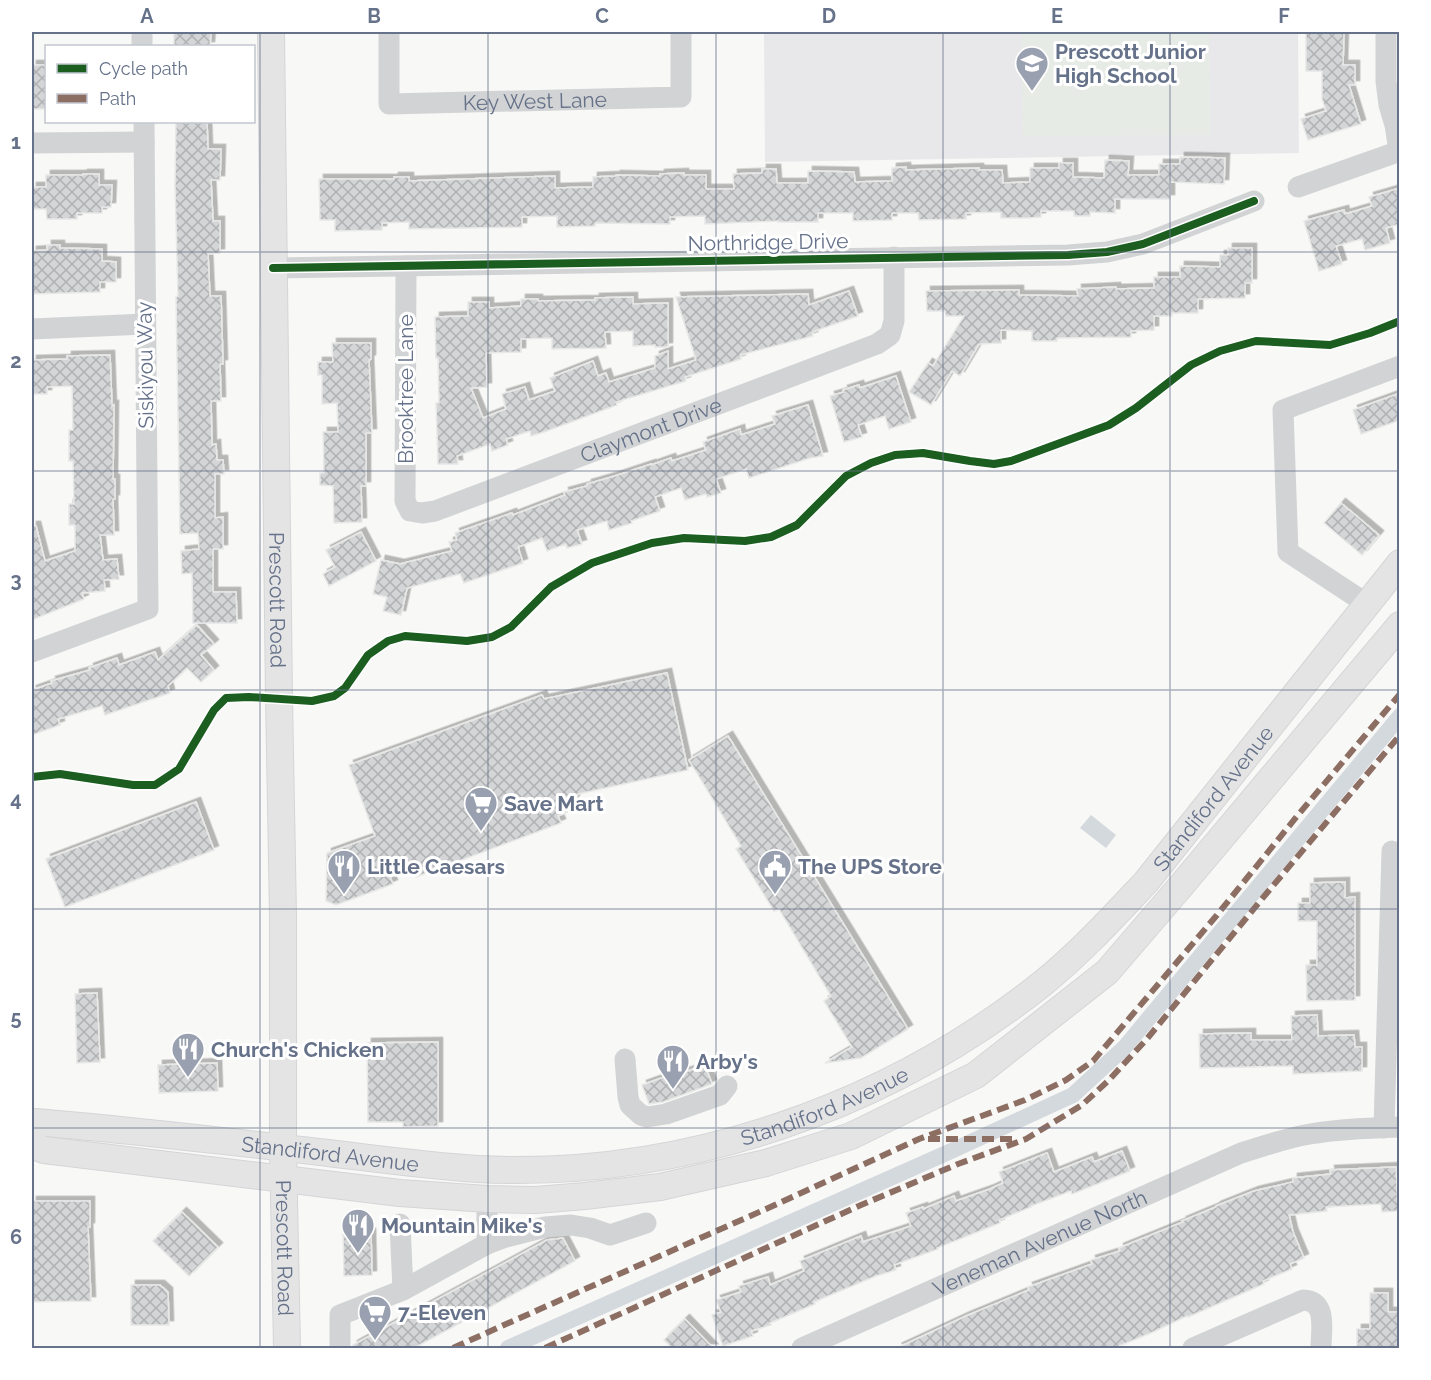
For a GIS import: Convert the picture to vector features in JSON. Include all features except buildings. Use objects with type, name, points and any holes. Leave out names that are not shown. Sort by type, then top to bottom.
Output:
[{"type":"main road","name":"Prescott Road","points":[[271,32],[286,1348]]},
{"type":"main road","name":"Standiford Avenue","points":[[32,1123],[91,1127],[417,1164],[479,1169],[525,1169],[590,1166],[663,1156],[718,1144],[776,1128],[858,1096],[938,1055],[988,1022],[1044,982],[1091,939],[1146,882],[1400,562]]},
{"type":"main road","name":"Standiford Avenue","points":[[32,1145],[44,1150],[400,1193],[536,1200],[660,1187],[766,1163],[851,1136],[976,1075],[1107,972],[1400,625]]},
{"type":"main road","points":[[1132,941],[1145,910],[1202,838],[1205,828],[1199,817]]},
{"type":"main road","points":[[700,1178],[717,1165],[835,1121],[838,1116],[836,1104]]},
{"type":"street","name":"Key West Lane","points":[[388,32],[389,104],[681,97],[681,32]]},
{"type":"street","points":[[1298,187],[1399,151],[1386,81],[1386,32]]},
{"type":"street","points":[[32,143],[144,132]]},
{"type":"street","name":"Siskiyou Way","points":[[32,652],[148,609],[144,132]]},
{"type":"street","name":"Northridge Drive","points":[[273,268],[1068,255],[1107,252],[1143,243],[1254,201]]},
{"type":"street","name":"Claymont Drive","points":[[410,511],[422,513],[435,511],[877,344],[890,335],[894,321],[894,257]]},
{"type":"street","name":"Brooktree Lane","points":[[406,266],[404,490],[405,501],[410,511]]},
{"type":"street","points":[[32,329],[145,324]]},
{"type":"street","points":[[1367,604],[1288,552],[1283,410],[1400,366]]},
{"type":"street","points":[[1392,851],[1392,1127]]},
{"type":"street","points":[[625,1059],[630,1105],[640,1116],[666,1114],[720,1095],[727,1086]]},
{"type":"street","name":"Veneman Avenue North","points":[[802,1348],[1241,1153],[1308,1134],[1392,1127]]},
{"type":"street","points":[[487,1199],[487,1244]]},
{"type":"street","points":[[340,1348],[340,1315],[404,1290],[487,1244],[545,1227],[571,1225],[590,1228],[610,1235],[646,1223]]},
{"type":"street","points":[[400,1224],[404,1290]]},
{"type":"street","points":[[1193,1348],[1303,1299],[1314,1301],[1319,1307],[1321,1348]]},
{"type":"shaded area","name":"Prescott Junior High School","points":[[764,32],[1298,32],[1299,153],[765,162]]},
{"type":"shaded area","points":[[1022,32],[1209,32],[1210,135],[1023,136]]},
{"type":"shaded area","points":[[1091,815],[1116,835],[1106,848],[1080,828]]},
{"type":"waterway","points":[[508,1348],[1073,1095],[1124,1048],[1400,716]]},
{"type":"marked path","points":[[453,1348],[919,1139],[1025,1100],[1066,1080],[1093,1061],[1400,694]]},
{"type":"marked path","points":[[545,1348],[861,1205],[958,1164],[1026,1139],[1082,1105],[1146,1040],[1400,735]]},
{"type":"marked path","points":[[928,1139],[1018,1139]]},
{"type":"cycle path","points":[[273,268],[1068,255],[1107,252],[1143,244],[1254,201]]},
{"type":"cycle path","points":[[32,777],[60,774],[133,785],[155,785],[179,769],[214,710],[226,698],[249,697],[312,701],[334,696],[345,688],[368,655],[388,641],[405,636],[467,641],[492,637],[511,627],[551,587],[592,563],[652,543],[684,538],[745,541],[771,537],[797,525],[846,476],[871,463],[895,455],[923,453],[994,464],[1011,461],[1109,425],[1136,408],[1191,365],[1220,351],[1256,341],[1330,345],[1400,321]]},
{"type":"place","name":"Prescott Junior High School","points":[[1032,92]]},
{"type":"place","name":"Save Mart","points":[[481,832]]},
{"type":"place","name":"Little Caesars","points":[[344,895]]},
{"type":"place","name":"The UPS Store","points":[[775,895]]},
{"type":"place","name":"Church's Chicken","points":[[188,1078]]},
{"type":"place","name":"Arby's","points":[[673,1090]]},
{"type":"place","name":"Mountain Mike's","points":[[358,1254]]},
{"type":"place","name":"7-Eleven","points":[[375,1341]]}]
